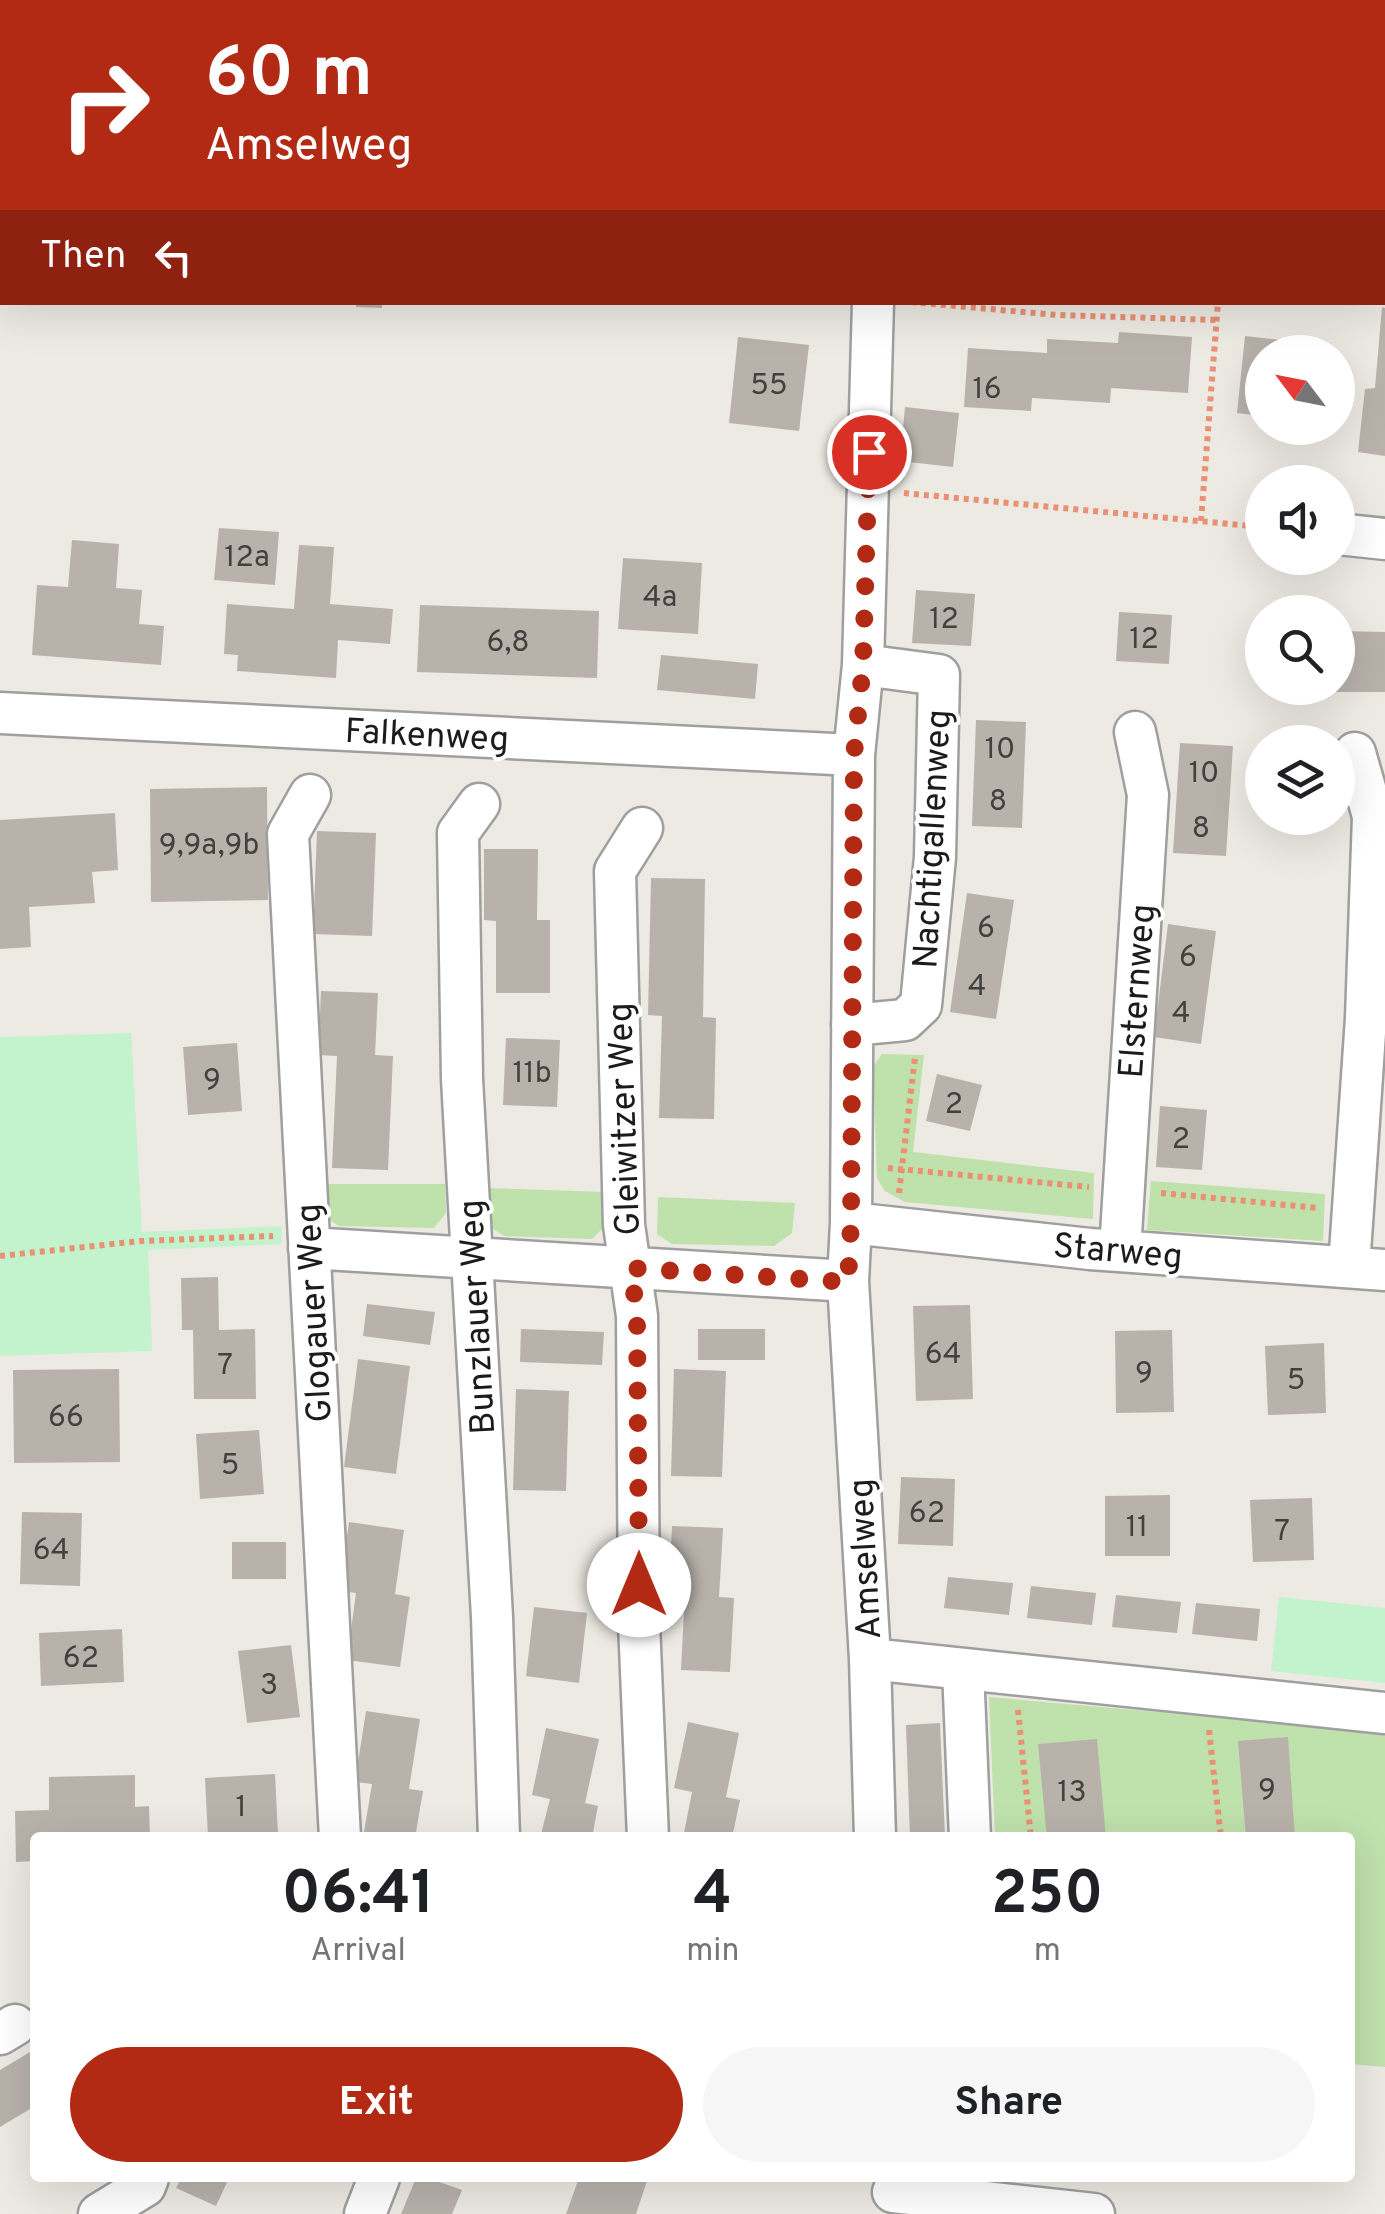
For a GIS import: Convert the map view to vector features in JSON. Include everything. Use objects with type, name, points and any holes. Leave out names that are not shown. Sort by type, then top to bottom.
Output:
[{"type":"street","name":"Amselweg","points":[[873,305],[863,665],[854,755],[848,1282],[870,1660],[875,1832]]},
{"type":"street","points":[[1355,536],[1385,539]]},
{"type":"street","name":"Nachtigallenweg","points":[[852,1025],[905,1020],[921,1006],[936,857],[939,675],[863,665]]},
{"type":"street","name":"Falkenweg","points":[[0,713],[854,755]]},
{"type":"street","name":"Elsternweg","points":[[1120,1251],[1148,795],[1135,732]]},
{"type":"street","points":[[1355,753],[1372,816],[1366,1018],[1367,1268]]},
{"type":"street","name":"Glogauer Weg","points":[[310,796],[288,834],[340,1832]]},
{"type":"street","name":"Bunzlauer Weg","points":[[479,804],[458,833],[462,1079],[474,1258],[499,1832]]},
{"type":"street","name":"Gleiwitzer Weg","points":[[642,828],[614,870],[624,1225],[637,1316],[640,1623],[648,1832]]},
{"type":"street","name":"Starweg","points":[[851,1223],[1120,1251],[1367,1268]]},
{"type":"street","points":[[309,1248],[848,1282]]},
{"type":"street","points":[[870,1660],[1385,1712]]},
{"type":"street","points":[[963,1669],[970,1832]]},
{"type":"street","points":[[99,2214],[146,2182]]},
{"type":"street","points":[[365,2214],[377,2182]]},
{"type":"street","points":[[893,2195],[1094,2214]]},
{"type":"path","points":[[945,305],[1057,315],[1216,320]]},
{"type":"path","points":[[1202,520],[1218,305]]},
{"type":"path","points":[[868,490],[1245,525]]},
{"type":"path","points":[[895,1229],[921,1006]]},
{"type":"path","points":[[0,1256],[141,1241],[282,1236],[309,1248]]},
{"type":"path","points":[[1014,1674],[1030,1832]]},
{"type":"path","points":[[1205,1694],[1220,1832]]},
{"type":"green space","points":[[131,1033],[142,1232],[282,1226],[281,1244],[148,1250],[152,1351],[0,1356],[0,1037]]},
{"type":"green space","points":[[882,1054],[924,1055],[913,1152],[1094,1173],[1093,1219],[905,1202],[885,1191],[877,1178],[873,1067]]},
{"type":"green space","points":[[1151,1181],[1325,1194],[1323,1241],[1147,1230]]},
{"type":"green space","points":[[326,1184],[445,1184],[446,1213],[434,1228],[339,1226],[328,1219]]},
{"type":"green space","points":[[487,1188],[605,1192],[606,1225],[592,1239],[504,1236],[490,1227]]},
{"type":"green space","points":[[658,1197],[795,1203],[792,1233],[774,1246],[672,1244],[657,1234]]},
{"type":"green space","points":[[1279,1597],[1385,1608],[1385,1683],[1271,1671]]},
{"type":"green space","points":[[989,1697],[1385,1732],[1385,2067],[1355,2064],[1355,1832],[995,1832]]},
{"type":"building","points":[[356,305],[382,305],[382,308]]},
{"type":"building","points":[[1382,307],[1385,456],[1358,452],[1365,389],[1375,388]]},
{"type":"building","points":[[1119,332],[1192,337],[1188,393],[1111,388],[1110,403],[1032,398],[1031,411],[964,407],[968,348],[1047,353],[1047,339],[1118,343]]},
{"type":"building","points":[[1245,336],[1245,414],[1237,413]]},
{"type":"building","points":[[738,337],[809,345],[799,431],[729,423]]},
{"type":"building","points":[[905,407],[959,413],[953,467],[900,461]]},
{"type":"building","points":[[219,528],[279,532],[275,585],[214,580]]},
{"type":"building","points":[[72,540],[119,544],[116,588],[142,590],[139,624],[164,626],[161,665],[32,655],[37,585],[68,587]]},
{"type":"building","points":[[299,545],[334,547],[330,604],[393,609],[390,644],[338,640],[336,678],[237,671],[238,655],[224,654],[227,604],[294,609]]},
{"type":"building","points":[[623,558],[702,563],[698,634],[618,629]]},
{"type":"building","points":[[916,590],[975,594],[971,646],[912,643]]},
{"type":"building","points":[[420,605],[599,611],[597,678],[417,672]]},
{"type":"building","points":[[1119,612],[1172,615],[1169,664],[1116,661]]},
{"type":"building","points":[[1355,631],[1385,632],[1385,692],[1355,692]]},
{"type":"building","points":[[661,655],[758,664],[755,699],[657,690]]},
{"type":"building","points":[[976,720],[1026,722],[1022,828],[972,826]]},
{"type":"building","points":[[1180,743],[1233,746],[1226,856],[1173,853]]},
{"type":"building","points":[[267,787],[268,900],[151,902],[150,789]]},
{"type":"building","points":[[115,813],[118,870],[92,872],[95,903],[29,907],[31,947],[0,949],[0,820]]},
{"type":"building","points":[[317,831],[376,833],[372,936],[313,934]]},
{"type":"building","points":[[484,849],[538,849],[537,920],[550,920],[550,993],[496,993],[496,921],[484,920]]},
{"type":"building","points":[[651,878],[705,879],[703,1017],[716,1018],[714,1119],[659,1118],[662,1016],[648,1015]]},
{"type":"building","points":[[967,893],[1014,900],[996,1019],[950,1012]]},
{"type":"building","points":[[1168,924],[1216,931],[1201,1044],[1154,1037]]},
{"type":"building","points":[[321,991],[378,993],[375,1055],[393,1056],[388,1170],[332,1168],[337,1056],[318,1055]]},
{"type":"building","points":[[506,1038],[560,1040],[557,1107],[503,1105]]},
{"type":"building","points":[[237,1043],[242,1111],[188,1115],[183,1047]]},
{"type":"building","points":[[937,1074],[982,1085],[970,1131],[926,1121]]},
{"type":"building","points":[[1160,1106],[1207,1110],[1202,1170],[1156,1167]]},
{"type":"building","points":[[218,1277],[219,1330],[255,1329],[256,1399],[194,1399],[193,1330],[182,1330],[181,1278]]},
{"type":"building","points":[[367,1304],[435,1312],[430,1345],[363,1336]]},
{"type":"building","points":[[970,1305],[973,1399],[916,1401],[913,1306]]},
{"type":"building","points":[[521,1329],[604,1332],[602,1365],[520,1362]]},
{"type":"building","points":[[698,1329],[765,1329],[765,1360],[698,1360]]},
{"type":"building","points":[[1172,1330],[1174,1412],[1116,1413],[1115,1331]]},
{"type":"building","points":[[1324,1343],[1326,1413],[1268,1415],[1265,1346]]},
{"type":"building","points":[[358,1359],[410,1366],[396,1474],[344,1467]]},
{"type":"building","points":[[119,1369],[120,1462],[14,1463],[13,1370]]},
{"type":"building","points":[[674,1369],[726,1371],[722,1477],[671,1476]]},
{"type":"building","points":[[516,1389],[569,1391],[566,1491],[513,1490]]},
{"type":"building","points":[[259,1430],[264,1494],[200,1499],[196,1434]]},
{"type":"building","points":[[901,1477],[955,1479],[953,1546],[898,1544]]},
{"type":"building","points":[[1170,1495],[1170,1556],[1105,1556],[1105,1496]]},
{"type":"building","points":[[1312,1498],[1314,1560],[1253,1562],[1250,1500]]},
{"type":"building","points":[[22,1512],[82,1513],[80,1586],[20,1584]]},
{"type":"building","points":[[349,1522],[404,1530],[395,1594],[410,1597],[400,1667],[347,1660],[356,1593],[339,1591]]},
{"type":"building","points":[[672,1526],[723,1528],[719,1597],[734,1598],[730,1672],[681,1670],[685,1592],[669,1591]]},
{"type":"building","points":[[232,1542],[286,1542],[286,1579],[232,1579]]},
{"type":"building","points":[[948,1577],[1013,1583],[1009,1615],[944,1608]]},
{"type":"building","points":[[1031,1586],[1096,1593],[1092,1625],[1027,1618]]},
{"type":"building","points":[[1116,1595],[1181,1602],[1177,1633],[1112,1627]]},
{"type":"building","points":[[1196,1603],[1260,1609],[1257,1641],[1192,1634]]},
{"type":"building","points":[[534,1607],[587,1613],[579,1683],[526,1676]]},
{"type":"building","points":[[122,1629],[124,1682],[41,1686],[39,1633]]},
{"type":"building","points":[[291,1645],[300,1717],[247,1723],[238,1651]]},
{"type":"building","points":[[366,1711],[420,1719],[409,1789],[423,1791],[416,1832],[364,1832],[372,1784],[355,1782]]},
{"type":"building","points":[[688,1722],[739,1733],[726,1797],[740,1800],[733,1832],[684,1832],[692,1792],[674,1788]]},
{"type":"building","points":[[940,1723],[945,1832],[910,1832],[906,1725]]},
{"type":"building","points":[[546,1728],[599,1739],[585,1803],[598,1806],[593,1832],[542,1832],[550,1799],[532,1795]]},
{"type":"building","points":[[1288,1737],[1295,1832],[1246,1832],[1238,1741]]},
{"type":"building","points":[[1097,1739],[1105,1832],[1046,1832],[1038,1744]]},
{"type":"building","points":[[275,1774],[278,1832],[208,1832],[205,1778]]},
{"type":"building","points":[[135,1775],[135,1807],[149,1806],[150,1832],[30,1832],[30,1861],[16,1862],[15,1811],[49,1810],[49,1777]]},
{"type":"building","points":[[30,2052],[30,2109],[0,2127],[0,2070]]},
{"type":"building","points":[[179,2182],[227,2182],[216,2206],[176,2188]]},
{"type":"building","points":[[414,2182],[439,2182],[462,2190],[452,2214],[401,2214]]},
{"type":"building","points":[[578,2182],[647,2182],[636,2214],[566,2214]]},
{"type":"route","points":[[639,1585],[637,1316],[631,1268],[848,1282],[854,755],[863,665],[869,452]]}]
